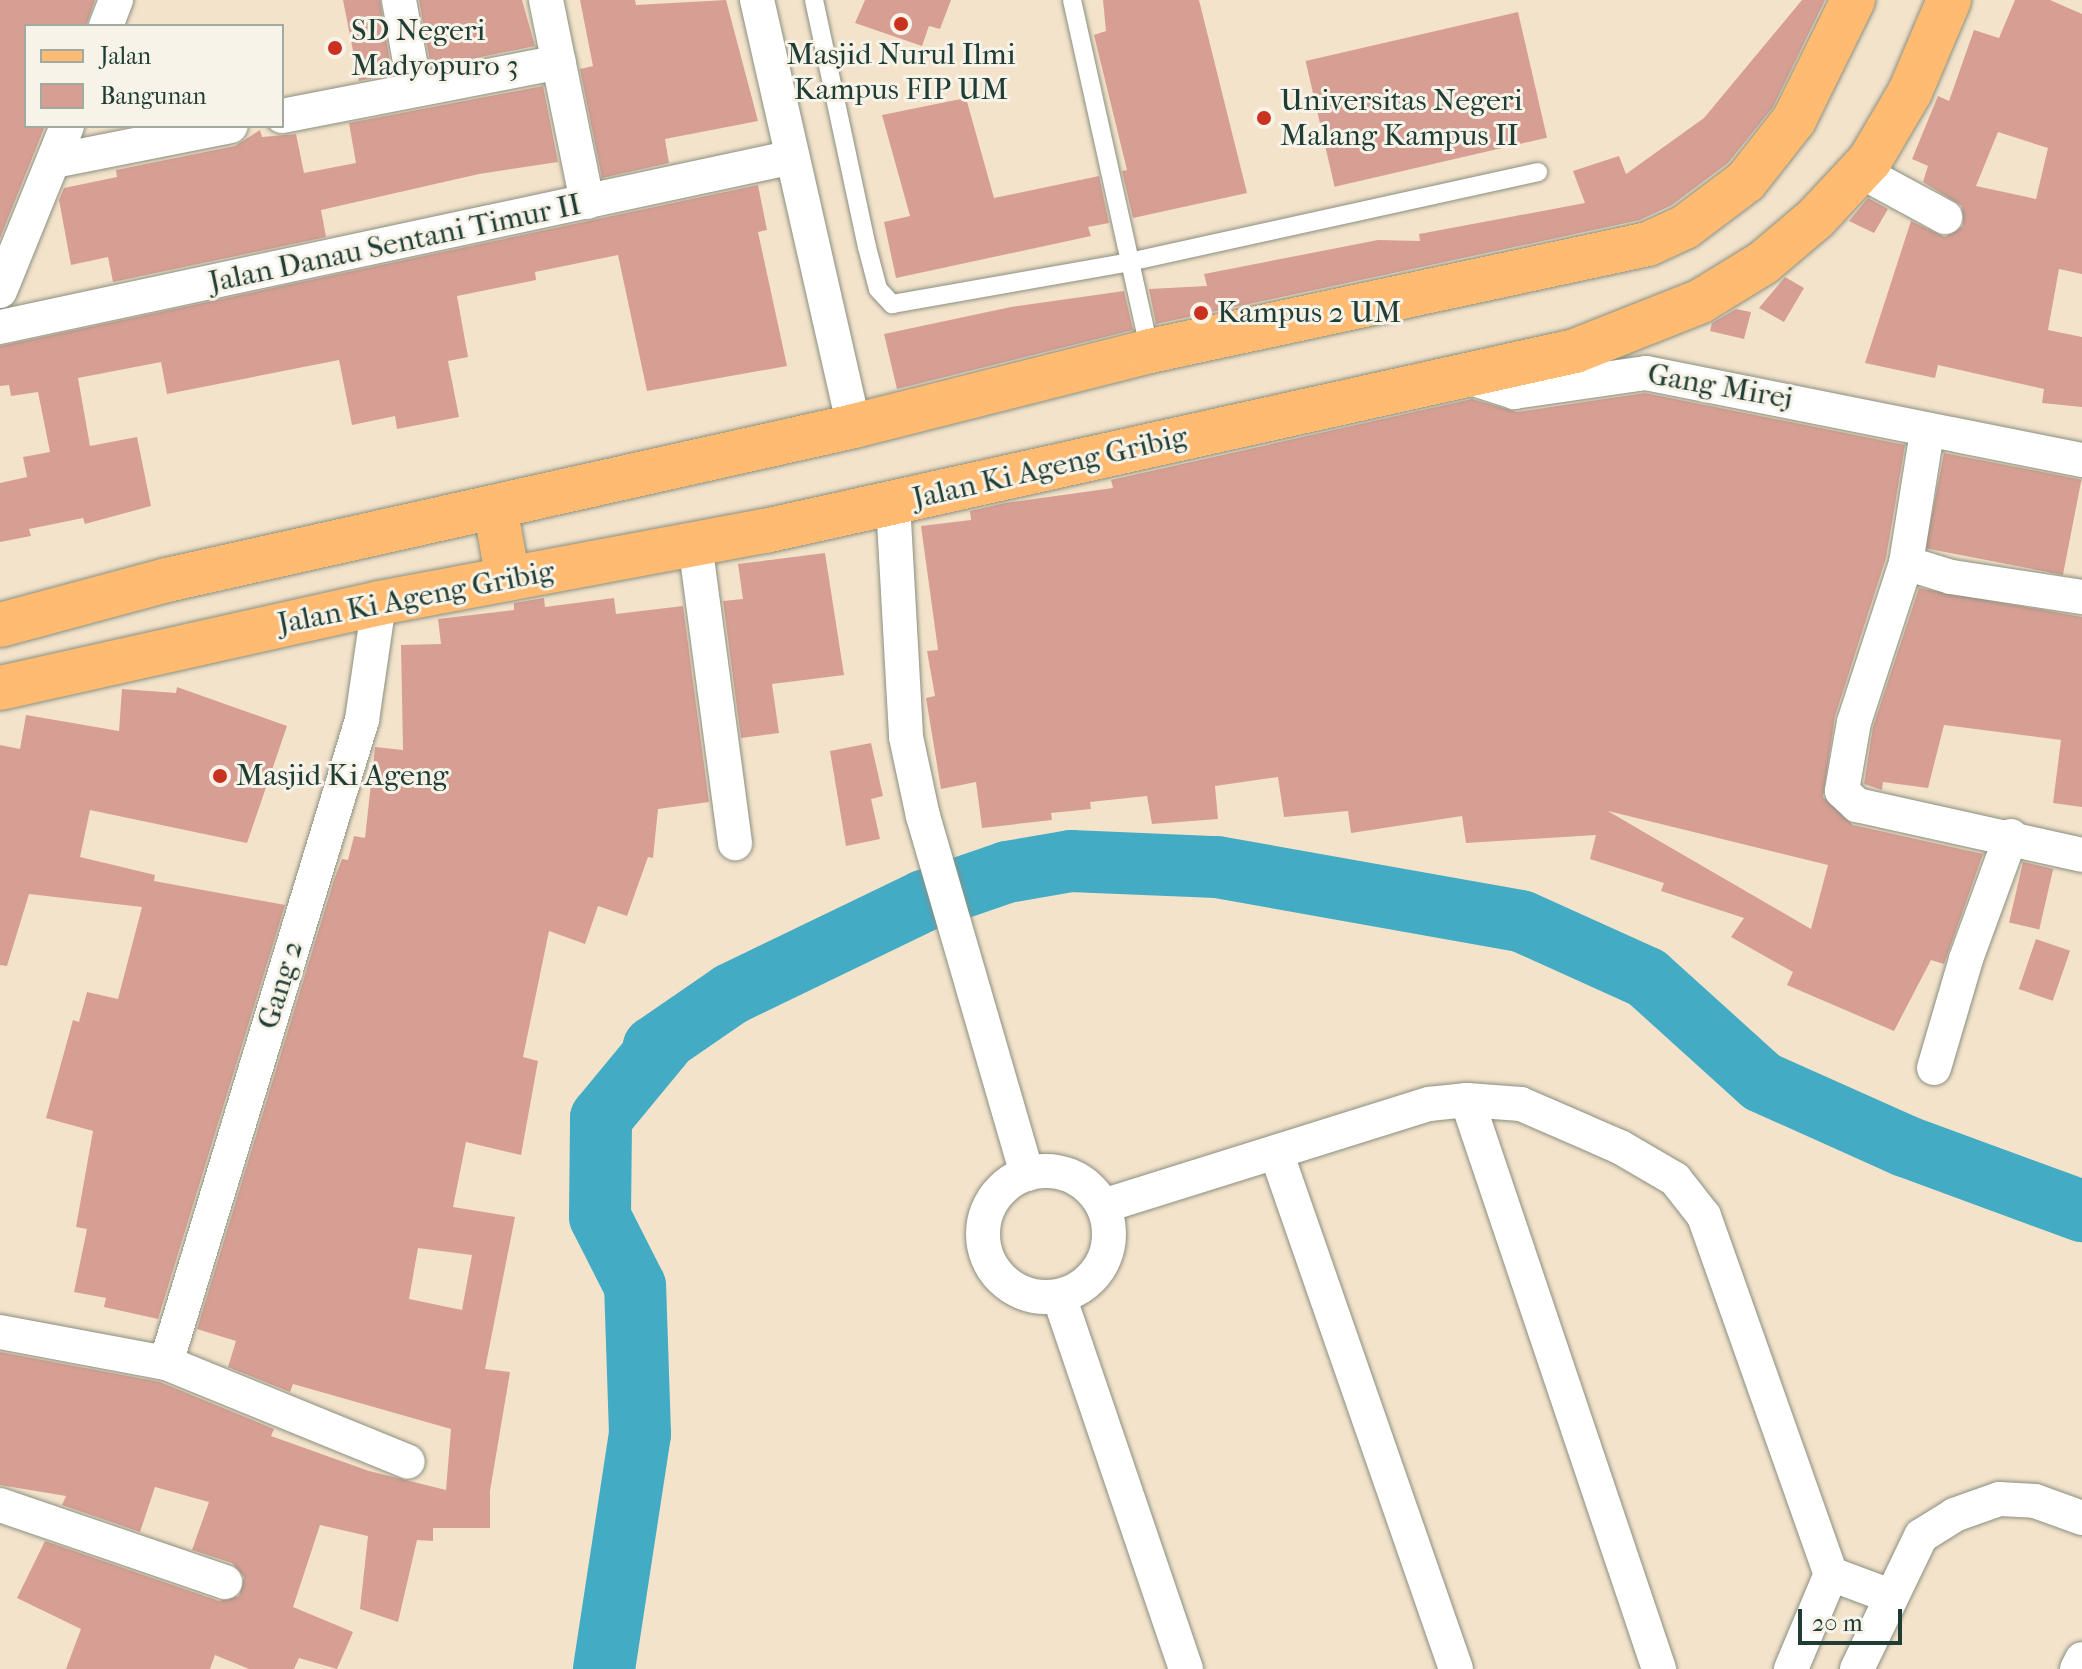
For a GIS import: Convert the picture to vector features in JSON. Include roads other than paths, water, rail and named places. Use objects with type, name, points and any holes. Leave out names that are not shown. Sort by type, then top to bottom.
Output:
[{"type":"main road","points":[[0,625],[167,580],[854,426],[1150,351],[1586,260],[1685,227],[1746,181],[1794,120],[1853,0]]},
{"type":"main road","name":"Jalan Ki Ageng Gribig","points":[[0,688],[379,603],[893,503],[1575,351],[1701,301],[1763,263],[1860,171],[1910,92],[1949,0]]},
{"type":"main road","points":[[495,507],[508,579]]},
{"type":"street","points":[[107,24],[116,0]]},
{"type":"street","points":[[399,0],[415,90]]},
{"type":"street","points":[[546,0],[587,202]]},
{"type":"street","points":[[757,0],[789,158],[854,426]]},
{"type":"street","points":[[284,116],[559,62]]},
{"type":"street","points":[[0,291],[66,128]]},
{"type":"street","points":[[54,161],[221,128]]},
{"type":"street","name":"Jalan Danau Sentani Timur II","points":[[0,327],[789,158]]},
{"type":"street","points":[[1860,171],[1945,217]]},
{"type":"street","name":"Gang Mirej","points":[[1465,376],[1514,392],[1646,373],[1809,402],[1927,432],[2082,460]]},
{"type":"street","points":[[1927,432],[1906,563],[1854,722],[1842,791],[1857,805],[2011,836],[2082,854]]},
{"type":"street","points":[[893,503],[906,737],[923,816],[982,1005],[1027,1174]]},
{"type":"street","points":[[695,543],[735,843]]},
{"type":"street","points":[[1906,563],[1951,577],[2082,597]]},
{"type":"street","name":"Gang 2","points":[[166,1363],[362,720],[379,603]]},
{"type":"street","points":[[1934,1068],[1966,959],[2011,836]]},
{"type":"street","points":[[1103,1206],[1429,1104],[1467,1100],[1521,1104],[1558,1118],[1631,1153],[1675,1179],[1691,1195],[1704,1216],[1831,1574],[1791,1669]]},
{"type":"street","points":[[1467,1100],[1659,1669]]},
{"type":"street","points":[[1276,1152],[1456,1669]]},
{"type":"street","points":[[1063,1173],[1094,1192],[1103,1206],[1109,1225],[1104,1262],[1085,1283],[1059,1296],[1018,1291],[988,1261],[983,1240],[989,1209],[1008,1183],[1027,1174],[1063,1173]]},
{"type":"street","points":[[1059,1296],[1186,1669]]},
{"type":"street","points":[[0,1332],[166,1363],[408,1462]]},
{"type":"street","points":[[1857,1669],[1921,1536],[1954,1515],[1999,1499],[2035,1501],[2082,1518]]},
{"type":"street","points":[[0,1505],[225,1582]]},
{"type":"street","points":[[1831,1574],[1890,1596]]},
{"type":"street","points":[[2077,1669],[2082,1659]]},
{"type":"lane","points":[[814,0],[867,247],[878,289],[892,304],[1129,262],[1538,172]]},
{"type":"lane","points":[[1072,0],[1150,351]]},
{"type":"waterway","points":[[604,1669],[640,1434],[635,1286],[600,1217],[601,1118],[662,1044],[654,1047],[731,994],[923,901],[1007,872],[1071,861],[1217,867],[1521,921],[1647,978],[1762,1082],[1905,1146],[2082,1211]]},
{"type":"place","name":"Masjid Nurul Ilmi Kampus FIP UM","points":[[901,24]]},
{"type":"place","name":"SD Negeri Madyopuro 3","points":[[335,48]]},
{"type":"place","name":"Universitas Negeri Malang Kampus II","points":[[1264,118]]},
{"type":"place","name":"Kampus 2 UM","points":[[1201,313]]},
{"type":"place","name":"Masjid Ki Ageng","points":[[220,776]]}]
